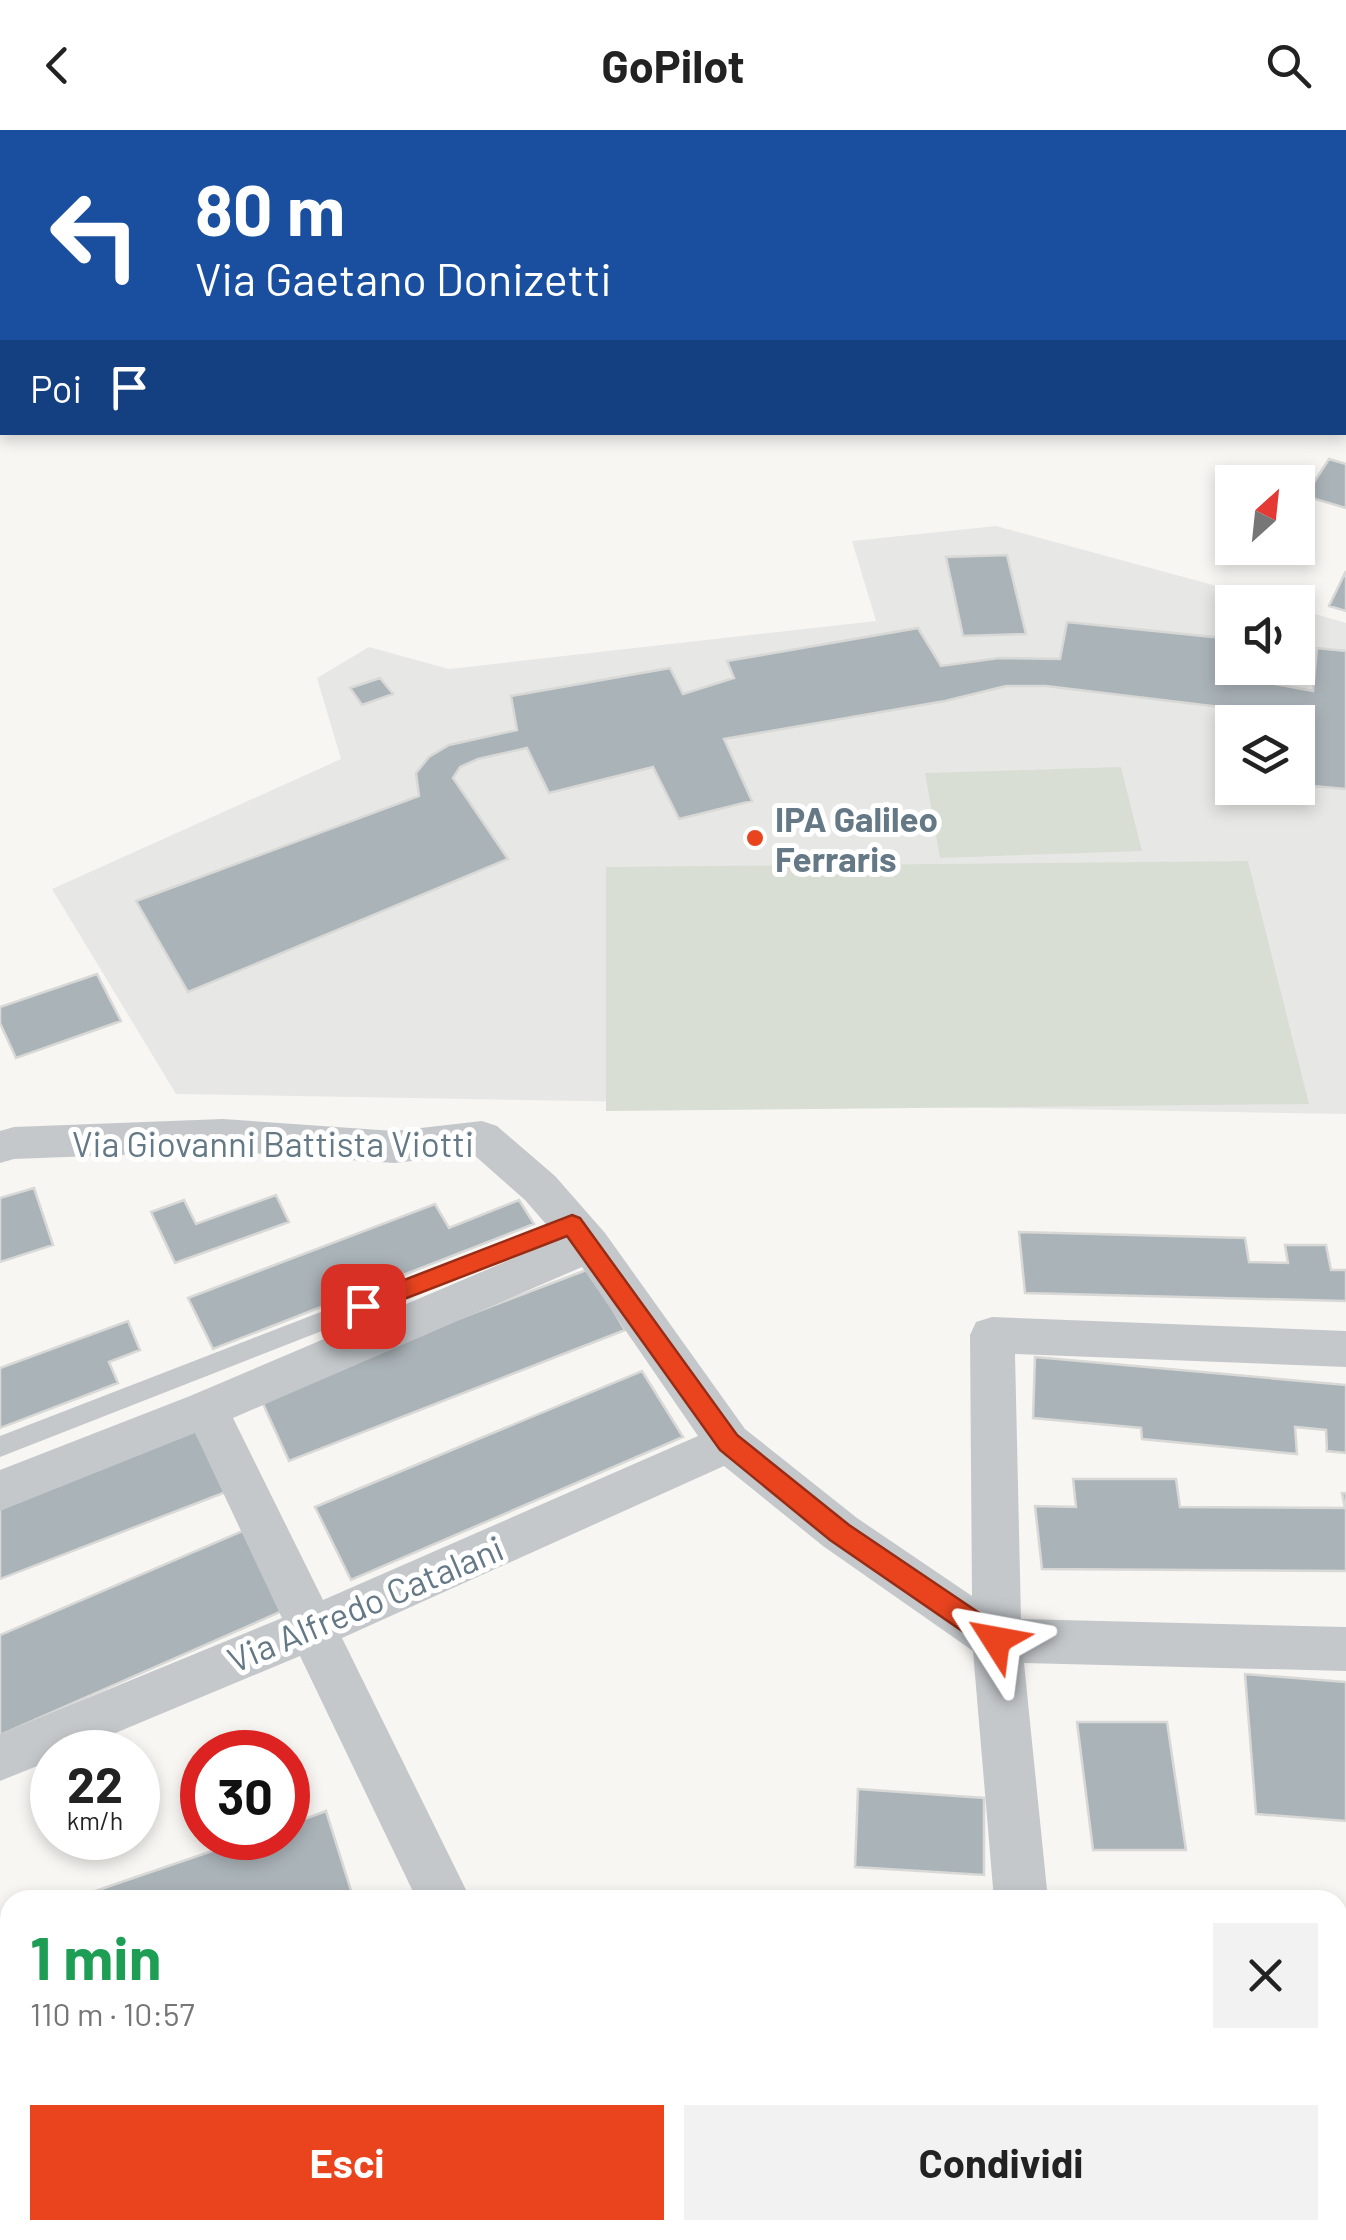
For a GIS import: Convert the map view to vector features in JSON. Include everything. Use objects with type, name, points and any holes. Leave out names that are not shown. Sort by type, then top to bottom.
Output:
[{"type":"street","name":"Via Giovanni Battista Viotti","points":[[0,1147],[14,1142],[223,1135],[394,1147],[482,1136],[540,1188],[581,1235],[728,1442],[840,1532],[996,1640]]},
{"type":"street","points":[[0,1491],[206,1409],[581,1235]]},
{"type":"street","points":[[1021,1890],[996,1640],[992,1335],[1346,1349]]},
{"type":"street","points":[[206,1409],[439,1890]]},
{"type":"street","name":"Via Alfredo Catalani","points":[[0,1758],[312,1628],[728,1442]]},
{"type":"street","points":[[996,1640],[1346,1649]]},
{"type":"lane","points":[[0,1447],[581,1235]]},
{"type":"shaded area","name":"IPA Galileo Ferraris","points":[[996,526],[1215,585],[1215,685],[1315,685],[1315,614],[1346,623],[1346,1114],[176,1094],[52,889],[341,759],[317,678],[369,647],[449,669],[876,621],[852,541]]},
{"type":"shaded area","points":[[1121,767],[1142,851],[940,858],[925,773]]},
{"type":"shaded area","points":[[1248,861],[1309,1104],[606,1111],[606,867]]},
{"type":"building","points":[[1329,459],[1346,464],[1346,508],[1315,499],[1315,481]]},
{"type":"building","points":[[1007,555],[1026,634],[963,636],[946,557]]},
{"type":"building","points":[[1346,571],[1346,611],[1329,606]]},
{"type":"building","points":[[1067,622],[1215,637],[1215,685],[1281,685],[1313,691],[1317,648],[1346,651],[1346,789],[1315,786],[1315,705],[1215,706],[1046,686],[1006,686],[945,701],[724,739],[752,801],[679,819],[653,767],[549,793],[527,748],[478,759],[460,767],[453,778],[508,859],[188,992],[136,901],[419,796],[416,773],[429,757],[449,745],[517,730],[511,696],[670,668],[683,694],[734,678],[727,661],[918,628],[941,666],[999,658],[1060,659]]},
{"type":"building","points":[[380,678],[393,694],[362,705],[350,688]]},
{"type":"building","points":[[97,974],[121,1021],[16,1058],[0,1023],[0,1007]]},
{"type":"building","points":[[34,1188],[53,1245],[0,1262],[0,1198]]},
{"type":"building","points":[[276,1195],[289,1222],[175,1263],[151,1212],[184,1200],[196,1224]]},
{"type":"building","points":[[519,1200],[534,1224],[213,1349],[188,1298],[435,1204],[449,1228]]},
{"type":"building","points":[[1019,1232],[1245,1238],[1249,1262],[1288,1263],[1285,1245],[1326,1245],[1331,1270],[1346,1270],[1346,1301],[1025,1293]]},
{"type":"building","points":[[589,1269],[625,1330],[289,1461],[259,1395]]},
{"type":"building","points":[[128,1321],[140,1350],[109,1362],[118,1383],[0,1428],[0,1368]]},
{"type":"building","points":[[1035,1357],[1346,1385],[1346,1453],[1327,1451],[1326,1430],[1295,1427],[1297,1454],[1142,1439],[1141,1428],[1033,1418]]},
{"type":"building","points":[[642,1371],[683,1437],[351,1580],[315,1507]]},
{"type":"building","points":[[203,1426],[231,1490],[0,1579],[0,1503]]},
{"type":"building","points":[[1073,1479],[1176,1479],[1180,1507],[1345,1508],[1342,1493],[1346,1493],[1346,1571],[1042,1569],[1035,1506],[1076,1507]]},
{"type":"building","points":[[247,1529],[287,1609],[0,1735],[0,1635]]},
{"type":"building","points":[[1245,1674],[1346,1682],[1346,1821],[1256,1814]]},
{"type":"building","points":[[1077,1722],[1167,1722],[1186,1850],[1093,1850]]},
{"type":"building","points":[[858,1789],[984,1798],[984,1875],[855,1867]]},
{"type":"building","points":[[326,1811],[351,1890],[98,1890],[186,1860],[310,1860],[310,1817]]},
{"type":"place","name":"IPA Galileo Ferraris","points":[[755,838]]},
{"type":"route","points":[[363,1306],[572,1224],[728,1442],[840,1532],[996,1640]]}]
